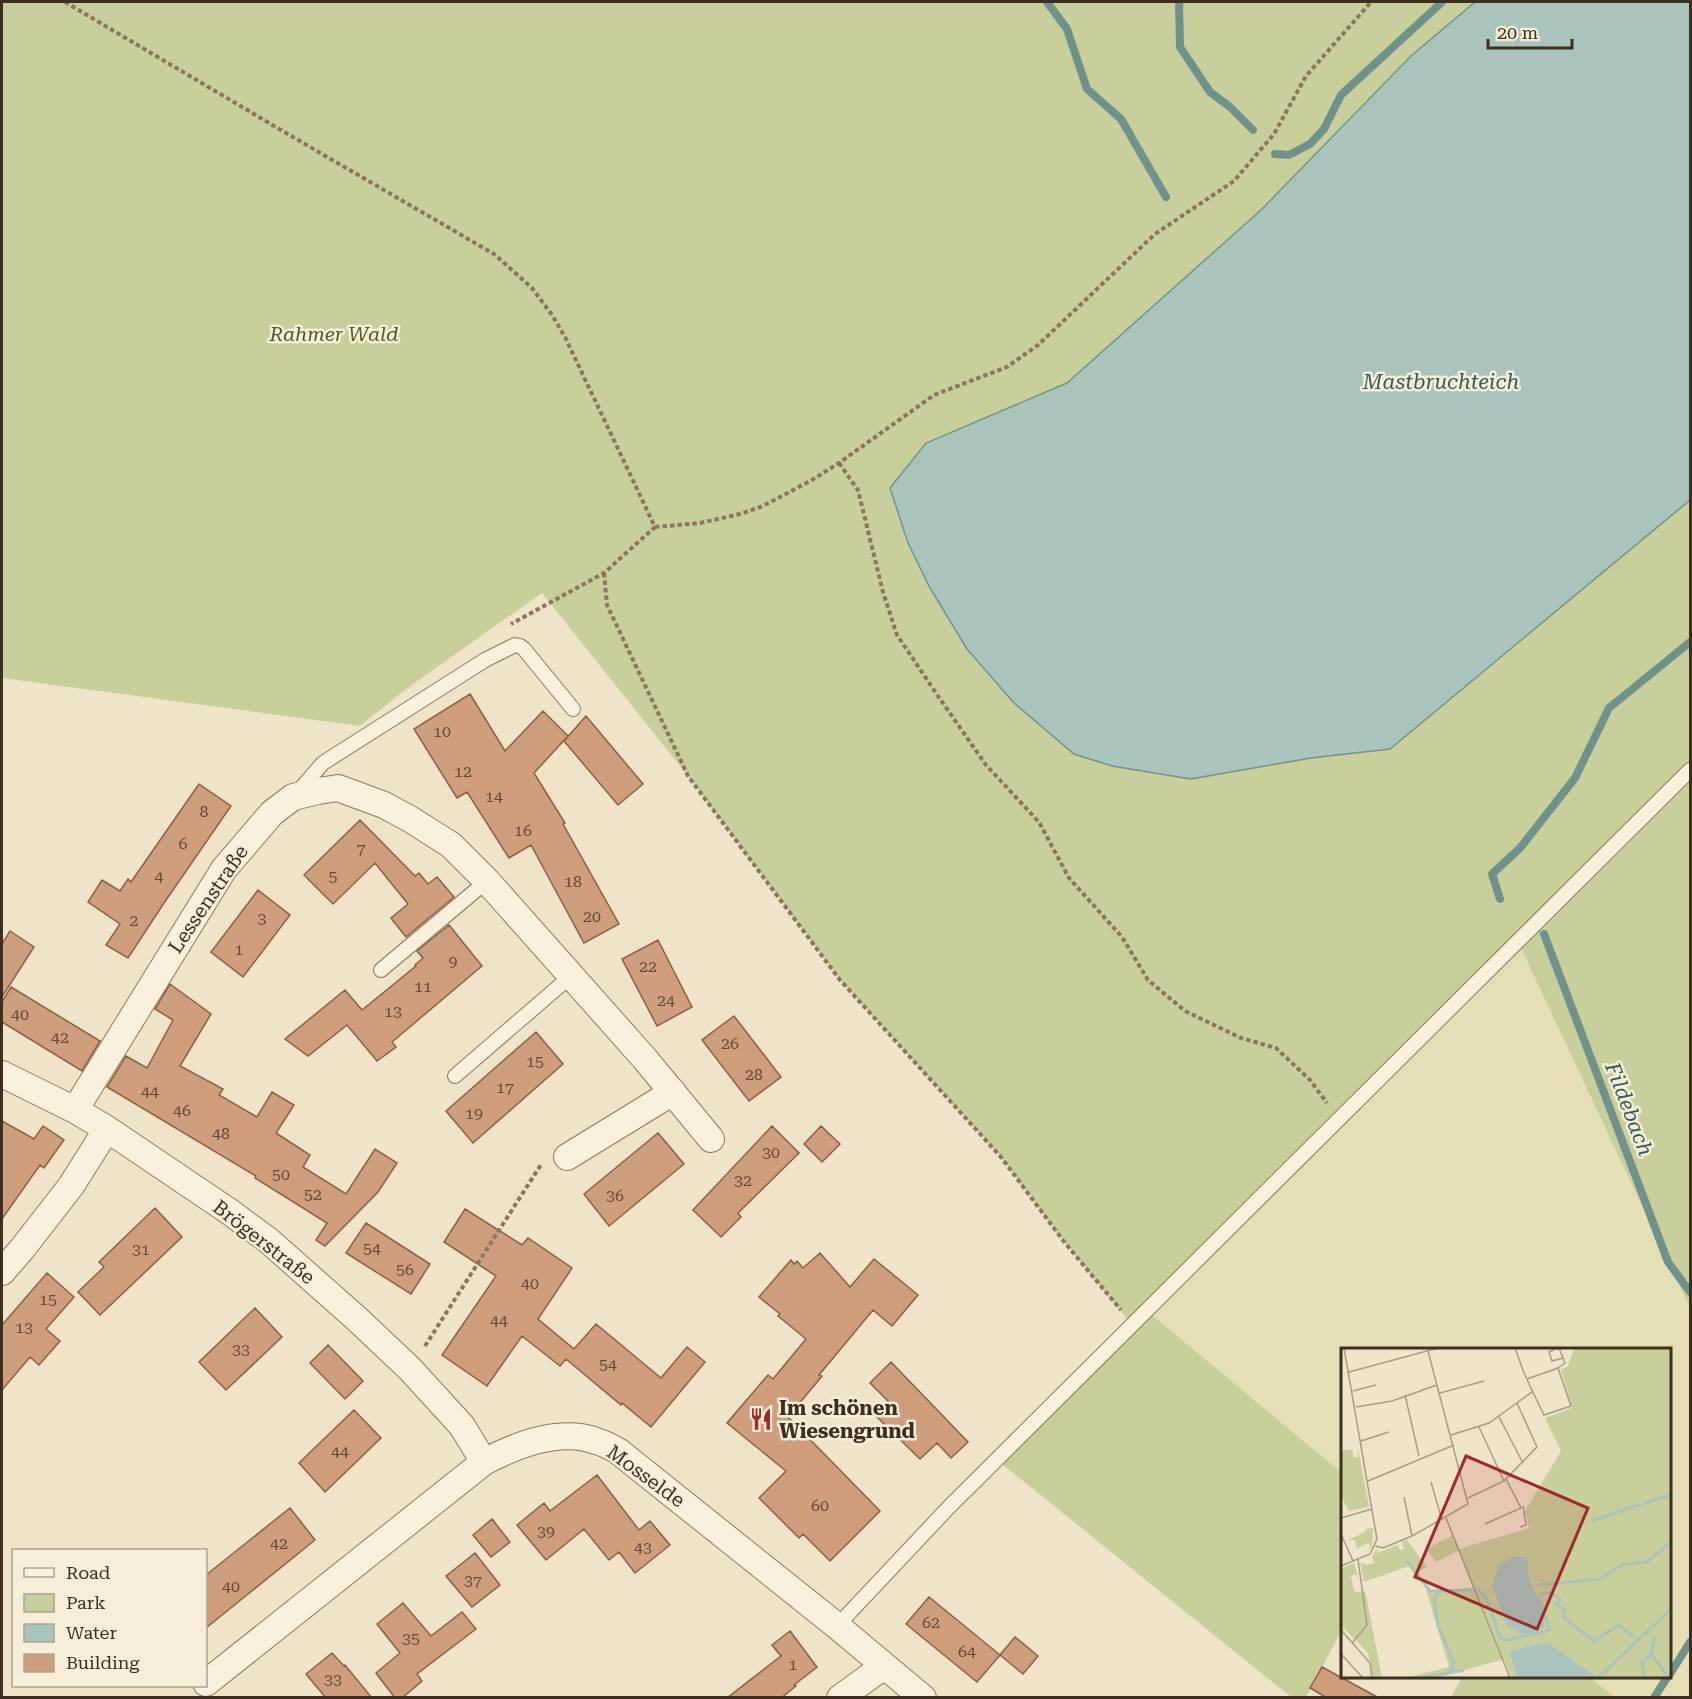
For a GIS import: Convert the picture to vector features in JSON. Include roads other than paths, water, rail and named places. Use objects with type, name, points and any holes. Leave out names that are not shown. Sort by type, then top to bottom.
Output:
[{"type":"street","name":"Lessenstraße","points":[[75,1110],[224,869],[272,813],[293,797],[338,788],[384,805],[451,845],[487,881],[572,976],[711,1139]]},
{"type":"street","name":"Brögerstraße","points":[[2,1074],[75,1110],[107,1129],[269,1241],[357,1318],[410,1369],[462,1426],[484,1462]]},
{"type":"street","points":[[567,1157],[673,1092]]},
{"type":"street","points":[[2,1272],[71,1186],[107,1129]]},
{"type":"street","name":"Mosselde","points":[[207,1682],[484,1462],[530,1443],[574,1437],[595,1440],[618,1450],[923,1698]]},
{"type":"street","points":[[840,1698],[884,1666]]},
{"type":"street","name":"Mosselde","points":[[187,1698],[200,1687]]},
{"type":"lane","points":[[293,797],[323,762],[485,660],[515,645],[524,649],[573,709]]},
{"type":"lane","points":[[837,1626],[949,1506],[1690,770]]},
{"type":"lane","points":[[381,970],[487,881]]},
{"type":"lane","points":[[455,1076],[572,976]]},
{"type":"water","name":"Mastbruchteich","points":[[1475,2],[1690,2],[1690,500],[1390,749],[1311,758],[1191,779],[1112,766],[1074,754],[1014,703],[967,649],[930,588],[908,543],[890,488],[926,443],[1067,383],[1261,210],[1411,56]]},
{"type":"waterway","points":[[1047,2],[1067,29],[1087,89],[1121,119],[1166,197]]},
{"type":"waterway","name":"Fildebach","points":[[1179,2],[1180,47],[1210,92],[1230,107],[1253,130]]},
{"type":"waterway","name":"Fildebach","points":[[1275,154],[1289,155],[1310,144],[1324,129],[1341,95],[1442,2]]},
{"type":"waterway","name":"Fildebach","points":[[1500,899],[1492,874],[1520,848],[1575,778],[1609,708],[1690,642]]},
{"type":"waterway","name":"Fildebach","points":[[1544,934],[1668,1262],[1690,1292]]},
{"type":"waterway","name":"Fildebach","points":[[1671,1672],[1690,1642]]},
{"type":"waterway","name":"Fildebach","points":[[1654,1698],[1667,1678]]},
{"type":"place","name":"Im schönen Wiesengrund","points":[[761,1419]]},
{"type":"park label","name":"Rahmer Wald","points":[[334,334]]}]
